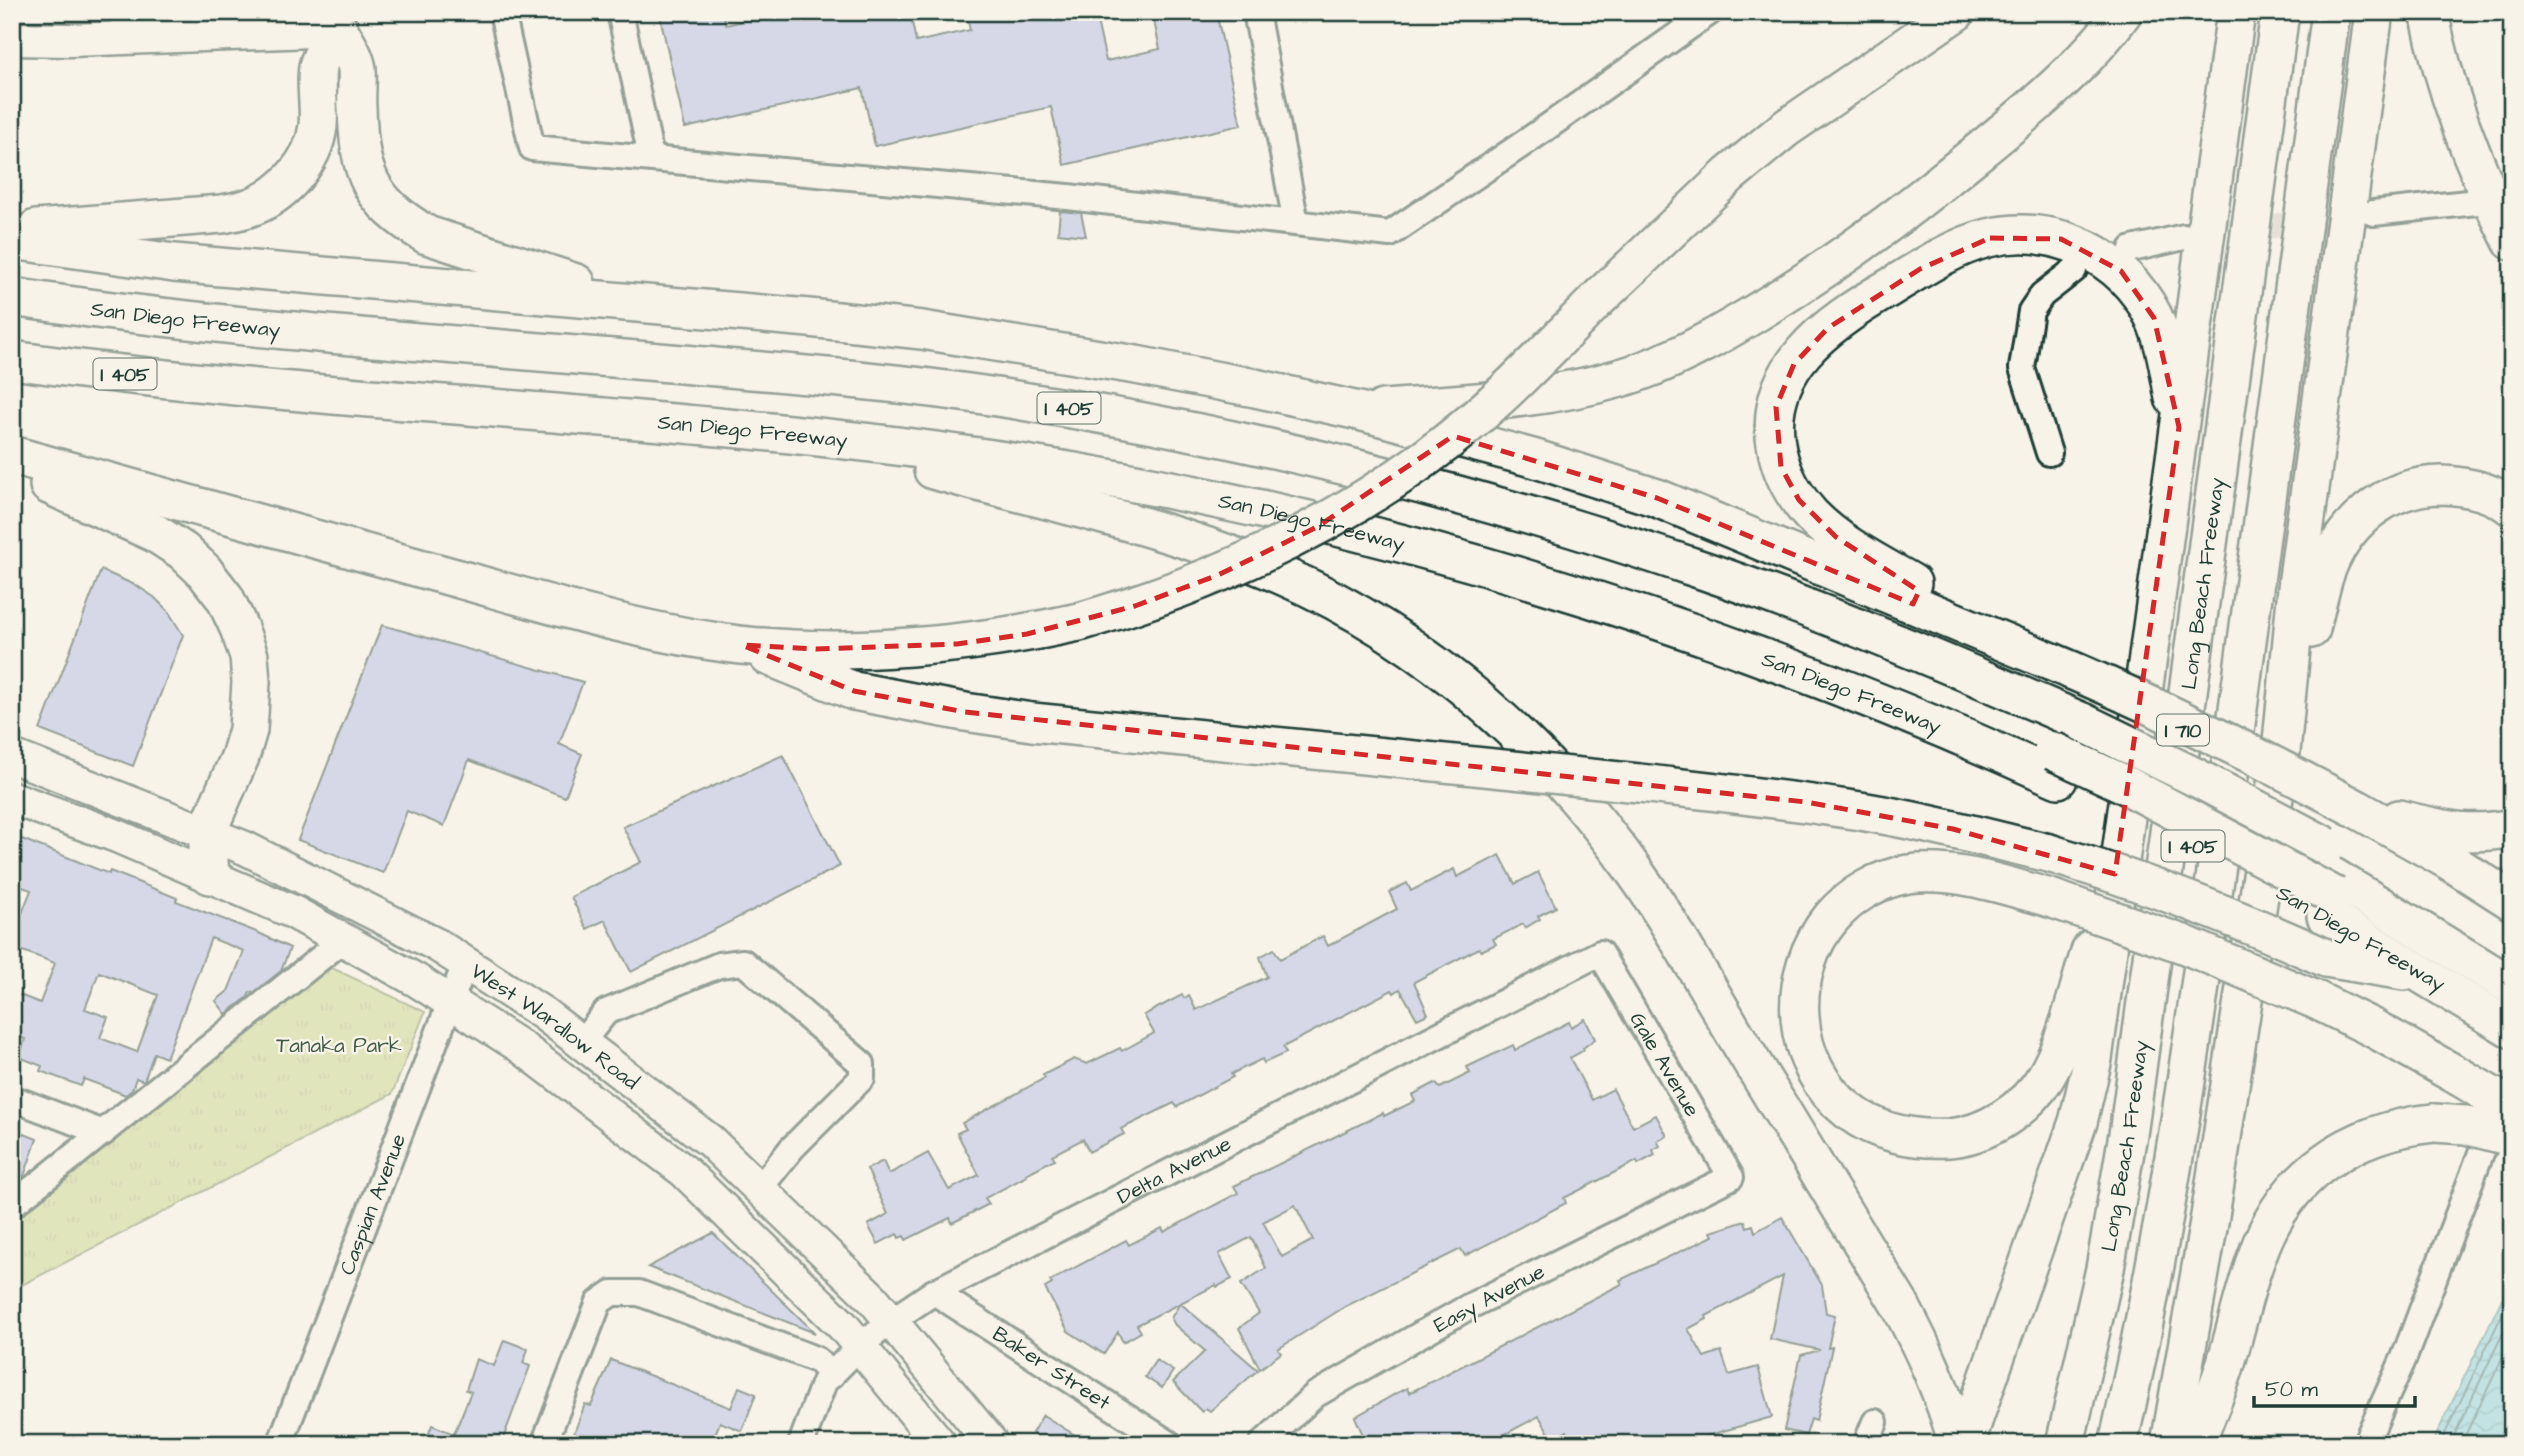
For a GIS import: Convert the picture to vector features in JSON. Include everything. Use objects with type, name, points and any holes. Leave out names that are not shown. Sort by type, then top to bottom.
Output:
[{"type":"highway","points":[[12,456],[639,627],[742,645],[816,649],[957,644],[1027,634],[1135,606],[1218,575],[1269,552],[1350,507],[1427,457],[1480,414],[1729,175],[1785,129],[1956,12]]},
{"type":"highway","points":[[1360,411],[1548,394],[1586,387],[1639,372],[1693,349],[1744,321],[1823,271],[1919,201],[2008,129],[2056,85],[2123,12]]},
{"type":"highway","points":[[1965,1444],[2078,1122],[2092,1059],[2236,12]]},
{"type":"highway","name":"Long Beach Freeway","points":[[2065,1444],[2105,1269],[2129,1128],[2280,12]]},
{"type":"highway","name":"I 710","points":[[2118,1444],[2150,1298],[2176,1153],[2331,12]]},
{"type":"highway","points":[[2170,1444],[2210,1216],[2281,752],[2298,578],[2374,12]]},
{"type":"highway","points":[[2429,12],[2447,88],[2468,150],[2512,241]]},
{"type":"highway","points":[[341,21],[357,67],[358,134],[363,166],[372,187],[385,206],[427,235],[640,304]]},
{"type":"highway","points":[[12,231],[222,214],[248,209],[265,201],[284,188],[297,174],[308,155],[317,130],[318,65],[341,21]]},
{"type":"highway","points":[[2052,662],[1870,559],[1836,537],[1812,516],[1789,484],[1781,467],[1775,441],[1776,407],[1794,363],[1828,328],[1867,300],[1931,264],[1964,247],[1990,238],[2039,235],[2083,247],[2121,271],[2140,293],[2154,318],[2166,355],[2179,427]]},
{"type":"highway","points":[[12,240],[174,263],[809,318],[953,334],[1136,365],[1360,411],[1536,459],[1657,498],[2122,691],[2357,809],[2448,860],[2512,901]]},
{"type":"highway","name":"San Diego Freeway","points":[[12,297],[131,314],[327,334],[814,375],[914,386],[1094,412],[1200,433],[1449,492],[1693,568],[1879,637],[2067,749],[2198,848],[2327,882],[2506,995]]},
{"type":"highway","points":[[12,322],[348,358],[642,383],[998,419],[1306,478],[1412,505],[1675,586],[1816,638],[2067,749]]},
{"type":"highway","points":[[12,336],[150,353],[597,392],[921,425],[1007,437],[1302,492],[1488,541],[1585,570],[1817,653],[2067,749]]},
{"type":"highway","name":"San Diego Freeway","points":[[12,360],[214,384],[796,433],[968,456],[1111,479],[1294,517],[1434,551],[1571,591],[1790,666],[1925,720],[2199,779],[2327,882],[2425,975],[2506,995]]},
{"type":"highway","points":[[796,433],[1214,549],[1260,567],[1336,603],[1415,651],[1481,701],[1514,730],[1583,803],[1646,888],[1900,1305],[1945,1399],[1958,1444]]},
{"type":"highway","points":[[12,468],[155,533],[183,551],[225,597],[249,656],[250,709],[248,730],[240,757],[208,832],[210,875]]},
{"type":"highway","points":[[2281,752],[2324,576],[2337,548],[2356,521],[2375,504],[2403,490],[2432,485],[2458,485],[2477,489],[2512,507]]},
{"type":"highway","points":[[742,645],[855,691],[1032,722],[1639,783],[1806,802],[1875,813],[2049,853],[2185,899],[2326,958],[2425,975]]},
{"type":"highway","points":[[2357,809],[2466,833],[2512,828]]},
{"type":"highway","points":[[2122,851],[2064,1036],[2044,1080],[2014,1112],[1973,1133],[1930,1139],[1887,1131],[1848,1111],[1831,1092],[1810,1060],[1803,1042],[1799,1007],[1803,972],[1811,949],[1826,924],[1843,904],[1863,890],[1906,875],[1929,873],[1985,880],[2053,899],[2183,944],[2316,1000],[2383,1034],[2512,1108]]},
{"type":"highway","points":[[2327,882],[2506,995]]},
{"type":"highway","points":[[2195,1444],[2224,1369],[2256,1256],[2284,1203],[2314,1170],[2350,1145],[2406,1126],[2434,1123],[2466,1125],[2500,1134],[2512,1134]]},
{"type":"main road","points":[[12,39],[124,25],[341,21]]},
{"type":"main road","name":"West Wardlow Road","points":[[12,757],[208,832],[327,889],[437,945],[544,1014],[710,1141],[873,1299],[992,1444]]},
{"type":"main road","name":"West Wardlow Road","points":[[12,798],[117,836],[293,912],[416,979],[521,1047],[684,1171],[837,1319],[940,1444]]},
{"type":"street","points":[[502,12],[532,148],[1068,197],[1390,234],[1710,12]]},
{"type":"street","points":[[620,12],[651,157]]},
{"type":"street","points":[[1256,12],[1296,223]]},
{"type":"street","points":[[2373,213],[2477,202]]},
{"type":"street","points":[[2132,249],[2184,237]]},
{"type":"street","points":[[2049,453],[2022,368],[2031,311],[2042,295],[2074,271]]},
{"type":"street","points":[[12,1205],[343,940]]},
{"type":"street","name":"Gale Avenue","points":[[1600,953],[1731,1177]]},
{"type":"street","name":"Delta Avenue","points":[[801,1444],[824,1382],[860,1346],[934,1292],[1600,953]]},
{"type":"street","points":[[581,1043],[606,1012],[719,965],[743,962],[862,1064],[862,1078],[792,1148],[759,1189]]},
{"type":"street","name":"Caspian Avenue","points":[[280,1444],[465,964]]},
{"type":"street","points":[[2365,1444],[2404,1358],[2481,1153],[2512,1093]]},
{"type":"street","points":[[12,1098],[103,1133]]},
{"type":"street","name":"Easy Avenue","points":[[1262,1444],[1315,1395],[1470,1306],[1731,1177]]},
{"type":"street","name":"Baker Street","points":[[934,1292],[1170,1444]]},
{"type":"street","points":[[544,1444],[599,1302],[611,1293],[639,1293],[817,1360],[832,1375]]},
{"type":"highlighted area","points":[[1990,238],[2061,239],[2121,271],[2154,318],[2179,427],[2115,874],[1953,829],[1806,802],[965,712],[854,691],[742,645],[816,649],[957,644],[1027,634],[1135,606],[1218,575],[1317,527],[1453,436],[1657,498],[1913,604],[1919,591],[1836,537],[1799,500],[1781,467],[1776,407],[1794,364],[1828,328],[1920,269]]},
{"type":"green space","name":"Tanaka Park","points":[[330,967],[425,1012],[392,1094],[12,1290],[12,1223]]},
{"type":"water","points":[[2512,1278],[2512,1444],[2432,1444]]},
{"type":"building","points":[[659,12],[723,12],[726,25],[782,12],[910,12],[916,42],[970,30],[966,12],[1095,12],[1106,61],[1160,49],[1152,12],[1216,12],[1241,125],[1064,165],[1051,107],[875,146],[862,88],[685,128]]},
{"type":"building","points":[[1060,211],[1081,213],[1086,236],[1058,233]]},
{"type":"building","points":[[101,570],[154,597],[168,611],[183,635],[133,766],[40,730]]},
{"type":"building","points":[[382,625],[583,682],[559,744],[582,754],[565,797],[469,760],[444,826],[407,811],[383,873],[298,840]]},
{"type":"building","points":[[783,755],[840,866],[631,972],[605,920],[587,929],[571,897],[641,862],[623,827]]},
{"type":"building","points":[[17,837],[109,874],[110,871],[177,898],[176,901],[259,933],[290,948],[281,971],[253,993],[250,992],[248,997],[226,1014],[216,1001],[228,991],[244,951],[211,938],[166,1058],[154,1053],[144,1081],[136,1078],[132,1090],[126,1095],[84,1079],[81,1086],[40,1071],[42,1066],[19,1057],[25,1039],[12,1034],[12,992],[40,1003],[55,963],[12,947],[12,939],[31,890],[12,883],[12,850]],"holes":[[[99,972],[158,995],[137,1052],[100,1038],[108,1017],[85,1009]]]},
{"type":"building","points":[[1500,855],[1515,884],[1538,872],[1556,907],[1538,916],[1540,919],[1525,928],[1523,924],[1493,939],[1496,944],[1481,951],[1479,948],[1414,982],[1428,1014],[1417,1019],[1400,989],[1394,993],[1392,990],[1283,1047],[1286,1053],[1264,1063],[1262,1059],[1231,1074],[1233,1077],[1177,1107],[1174,1103],[1121,1129],[1124,1134],[1089,1152],[1083,1139],[1052,1155],[1055,1159],[985,1198],[989,1204],[952,1223],[950,1218],[906,1240],[904,1236],[899,1238],[897,1234],[878,1244],[868,1225],[888,1214],[867,1169],[883,1161],[889,1174],[928,1153],[949,1190],[979,1175],[957,1133],[966,1129],[962,1123],[1045,1078],[1043,1075],[1074,1059],[1087,1064],[1120,1048],[1122,1051],[1154,1033],[1144,1015],[1182,995],[1184,998],[1189,996],[1196,1010],[1267,977],[1260,957],[1274,949],[1280,959],[1323,936],[1328,946],[1397,909],[1389,892],[1407,883],[1411,891],[1454,869],[1457,877]]},
{"type":"building","points":[[1585,1019],[1595,1039],[1583,1048],[1584,1050],[1570,1058],[1592,1100],[1613,1089],[1633,1127],[1656,1115],[1667,1136],[1657,1141],[1660,1146],[1653,1150],[1655,1155],[1638,1164],[1637,1161],[1564,1198],[1566,1203],[1465,1256],[1461,1249],[1346,1306],[1278,1349],[1281,1353],[1260,1369],[1239,1328],[1259,1313],[1241,1284],[1266,1268],[1251,1237],[1219,1254],[1232,1279],[1137,1325],[1141,1332],[1123,1342],[1118,1332],[1104,1354],[1068,1331],[1045,1288],[1052,1284],[1050,1281],[1126,1240],[1129,1245],[1162,1228],[1164,1232],[1238,1193],[1234,1186],[1383,1113],[1384,1116],[1415,1101],[1412,1095],[1435,1083],[1440,1088],[1470,1073],[1467,1067],[1513,1045],[1515,1050],[1569,1022],[1571,1027]],"holes":[[[1295,1205],[1313,1240],[1282,1257],[1263,1222]]]},
{"type":"building","points":[[17,1131],[37,1139],[24,1176],[12,1186],[12,1143]]},
{"type":"building","points":[[1782,1217],[1822,1285],[1826,1313],[1835,1315],[1828,1348],[1832,1347],[1816,1421],[1811,1419],[1806,1435],[1784,1430],[1801,1355],[1820,1350],[1770,1339],[1783,1276],[1706,1316],[1707,1319],[1688,1329],[1704,1357],[1721,1351],[1729,1375],[1758,1367],[1772,1417],[1678,1444],[1574,1444],[1567,1431],[1553,1440],[1539,1416],[1487,1444],[1367,1444],[1355,1417],[1397,1393],[1407,1388],[1409,1393],[1622,1284],[1620,1280],[1713,1236],[1711,1232],[1745,1221],[1747,1227],[1753,1225],[1755,1232]]},
{"type":"building","points":[[713,1233],[815,1333],[648,1267]]},
{"type":"building","points":[[1180,1303],[1258,1370],[1210,1411],[1206,1408],[1202,1412],[1173,1382],[1205,1351],[1175,1325],[1171,1318]]},
{"type":"building","points":[[504,1340],[528,1349],[523,1363],[530,1366],[501,1444],[425,1444],[432,1425],[454,1434],[471,1392],[466,1390],[476,1359],[494,1366]]},
{"type":"building","points":[[611,1360],[731,1408],[739,1387],[756,1394],[742,1431],[720,1422],[711,1444],[570,1444],[585,1404],[591,1406]]},
{"type":"building","points":[[1156,1360],[1173,1371],[1162,1388],[1145,1377]]},
{"type":"building","points":[[1043,1415],[1089,1444],[1048,1444],[1032,1433]]},
{"type":"tunnel","points":[[2193,236],[2362,215]]}]
